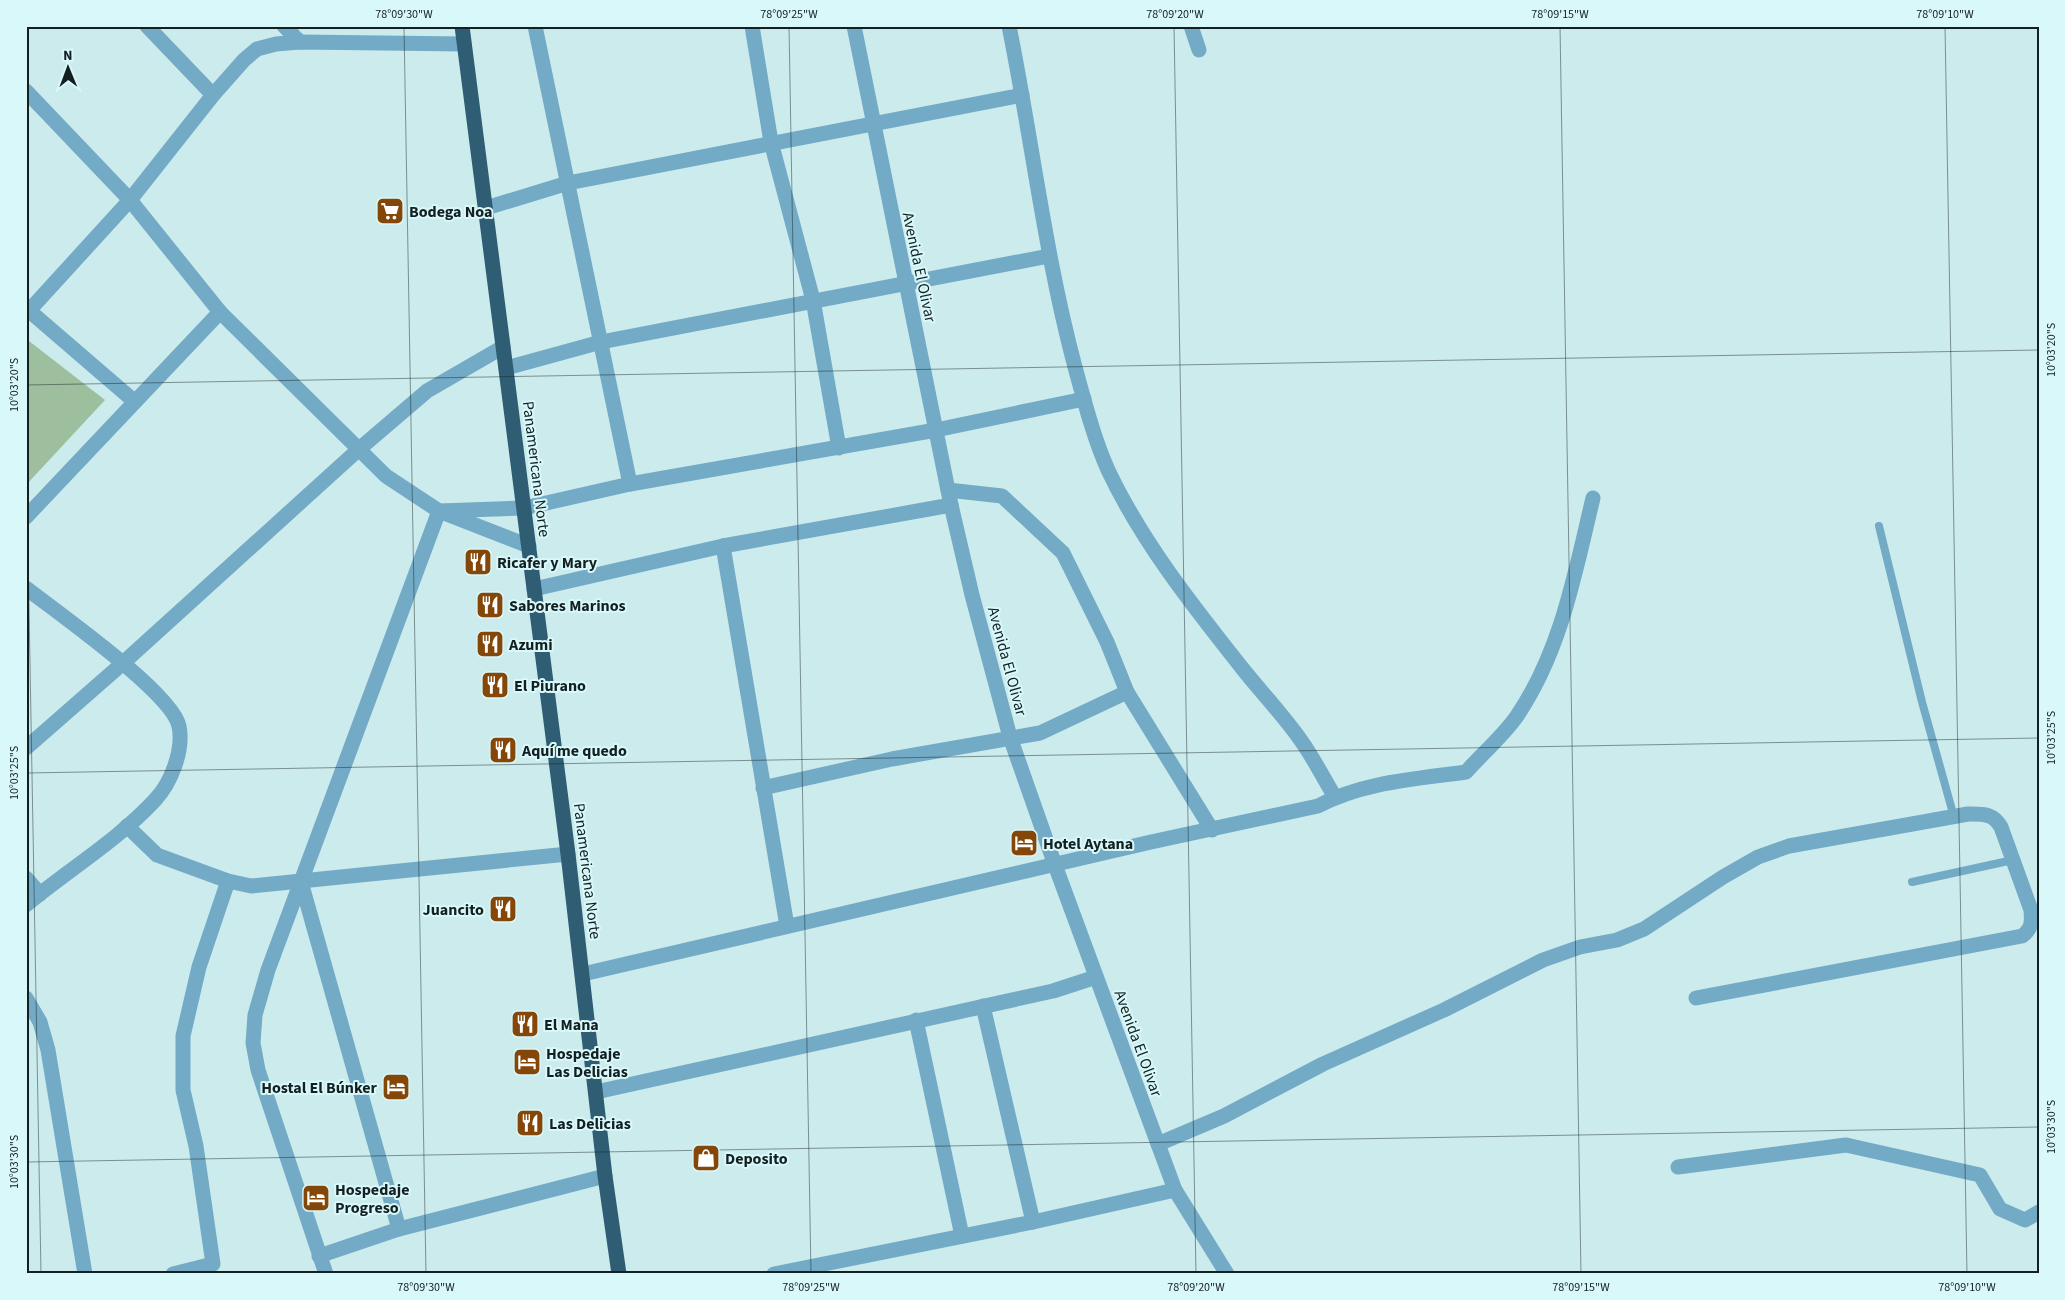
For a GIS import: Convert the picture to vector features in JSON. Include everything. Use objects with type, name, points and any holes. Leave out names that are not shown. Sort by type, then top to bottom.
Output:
[{"type":"highway","name":"Panamericana Norte","points":[[462,26],[568,854],[605,1176],[619,1274]]},
{"type":"street","points":[[147,26],[213,95]]},
{"type":"street","points":[[284,26],[300,42]]},
{"type":"street","points":[[535,26],[630,484]]},
{"type":"street","points":[[752,26],[771,142],[813,300],[839,448]]},
{"type":"street","name":"Avenida El Olivar","points":[[854,26],[950,498],[972,595],[1010,737],[1055,866],[1175,1190],[1228,1274]]},
{"type":"street","points":[[1009,26],[1049,256],[1065,329],[1084,399],[1107,468],[1137,522],[1198,612],[1301,741],[1335,797]]},
{"type":"street","points":[[1191,26],[1199,50]]},
{"type":"street","points":[[134,401],[27,311],[130,200],[213,95],[244,60],[257,50],[276,44],[300,42],[464,44]]},
{"type":"street","points":[[26,91],[130,200],[220,312],[386,476],[439,511],[529,546]]},
{"type":"street","points":[[486,208],[568,182],[873,122],[1022,95]]},
{"type":"street","points":[[506,368],[601,342],[1049,256]]},
{"type":"street","points":[[26,517],[220,312]]},
{"type":"street","points":[[26,748],[122,664],[358,450],[427,391],[503,347]]},
{"type":"street","points":[[439,511],[524,508],[630,484],[936,430],[1084,399]]},
{"type":"street","points":[[534,589],[723,546],[950,498],[1002,496],[1063,553],[1107,642],[1127,692],[1212,830]]},
{"type":"street","points":[[583,974],[1318,806],[1335,797],[1392,782],[1466,772],[1516,717],[1540,677],[1566,609],[1593,498]]},
{"type":"street","points":[[326,1274],[258,1070],[253,1043],[255,1015],[301,882],[439,511]]},
{"type":"street","points":[[723,546],[787,926]]},
{"type":"street","points":[[26,588],[141,679],[171,708],[179,726],[178,752],[170,780],[156,799],[127,826],[26,905]]},
{"type":"street","points":[[763,788],[892,759],[1040,733],[1127,692]]},
{"type":"street","points":[[1158,1144],[1224,1116],[1323,1064],[1444,1010],[1543,960],[1580,948],[1616,940],[1644,929],[1723,877],[1758,857],[1789,846],[1968,814],[1988,814],[1996,819],[2001,827],[2031,910],[2032,920],[2029,931],[2022,936],[1696,998]]},
{"type":"street","points":[[127,826],[157,854],[228,881],[251,886],[568,854]]},
{"type":"street","points":[[26,878],[40,894]]},
{"type":"street","points":[[173,1274],[213,1264],[196,1146],[183,1090],[183,1036],[199,967],[228,881]]},
{"type":"street","points":[[301,882],[399,1229]]},
{"type":"street","points":[[596,1092],[1053,991],[1096,977]]},
{"type":"street","points":[[26,998],[40,1022],[48,1050],[85,1274]]},
{"type":"street","points":[[984,1006],[1033,1222]]},
{"type":"street","points":[[916,1020],[962,1236]]},
{"type":"street","points":[[1678,1167],[1846,1145],[1980,1175],[2000,1209],[2025,1220],[2039,1212]]},
{"type":"street","points":[[319,1256],[399,1229],[605,1176]]},
{"type":"street","points":[[774,1274],[1033,1222],[1175,1190]]},
{"type":"lane","points":[[1879,526],[1922,702],[1954,817]]},
{"type":"lane","points":[[1912,882],[2012,860]]},
{"type":"green space","points":[[29,341],[105,400],[26,485],[26,344]]},
{"type":"place","name":"Bodega Noa","points":[[390,211]]},
{"type":"place","name":"Ricafer y Mary","points":[[478,562]]},
{"type":"place","name":"Sabores Marinos","points":[[490,605]]},
{"type":"place","name":"Azumi","points":[[490,644]]},
{"type":"place","name":"El Piurano","points":[[495,685]]},
{"type":"place","name":"Aquí me quedo","points":[[503,750]]},
{"type":"place","name":"Hotel Aytana","points":[[1024,843]]},
{"type":"place","name":"Juancito","points":[[503,909]]},
{"type":"place","name":"El Mana","points":[[525,1024]]},
{"type":"place","name":"Hospedaje Las Delicias","points":[[527,1062]]},
{"type":"place","name":"Hostal El Búnker","points":[[396,1087]]},
{"type":"place","name":"Las Delicias","points":[[530,1123]]},
{"type":"place","name":"Deposito","points":[[706,1158]]},
{"type":"place","name":"Hospedaje Progreso","points":[[316,1198]]}]
